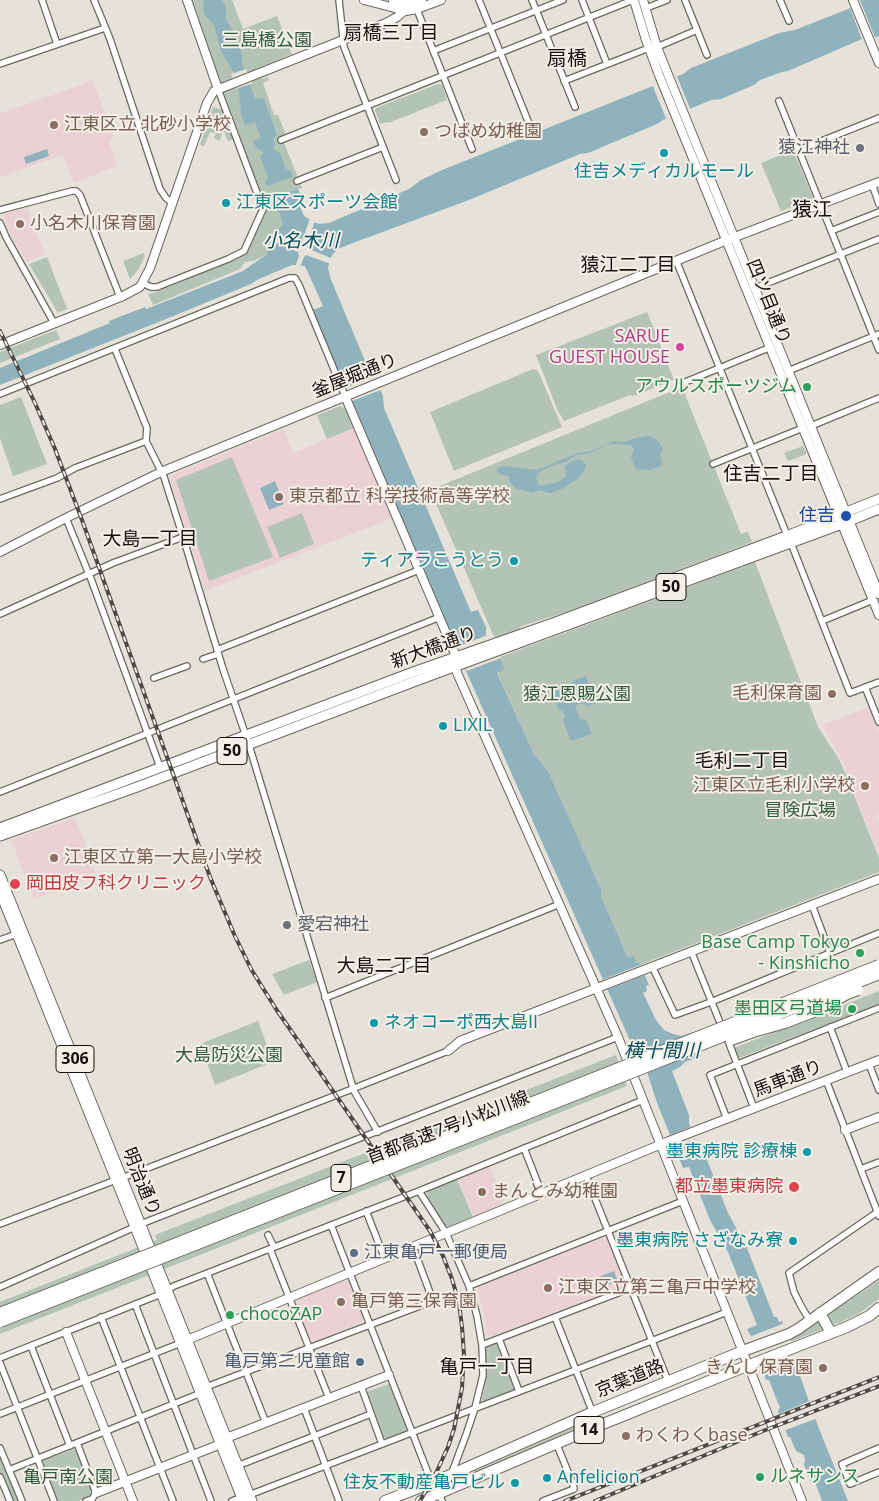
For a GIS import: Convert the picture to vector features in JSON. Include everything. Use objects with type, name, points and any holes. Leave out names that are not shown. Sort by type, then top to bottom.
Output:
[{"type":"highway","points":[[683,1044],[704,1029],[879,959]]},
{"type":"highway","name":"首都高速7号小松川線","points":[[0,1313],[879,966]]},
{"type":"highway","name":"首都高速7号小松川線","points":[[0,1322],[879,974]]},
{"type":"highway","points":[[640,1070],[752,1032],[785,1023],[821,1009],[846,994],[879,981]]},
{"type":"highway","name":"京葉道路","points":[[385,1501],[451,1475],[593,1412],[789,1334],[879,1272]]},
{"type":"highway","name":"京葉道路","points":[[421,1501],[440,1498],[598,1426],[859,1321],[879,1308]]},
{"type":"highway","points":[[820,1313],[831,1333]]},
{"type":"main road","name":"新大橋通り","points":[[844,518],[879,499]]},
{"type":"main road","name":"新大橋通り","points":[[0,836],[499,646],[844,518],[879,509]]},
{"type":"main road","name":"新大橋通り","points":[[0,828],[160,767],[247,741]]},
{"type":"main road","name":"明治通り","points":[[0,875],[119,1179]]},
{"type":"main road","name":"明治通り","points":[[0,892],[138,1225],[246,1498]]},
{"type":"main road","name":"明治通り","points":[[224,1441],[238,1466],[246,1498]]},
{"type":"street","points":[[42,0],[57,44]]},
{"type":"street","points":[[94,0],[160,189],[172,203]]},
{"type":"street","points":[[142,283],[148,286],[157,286],[244,251],[263,209],[222,87],[186,0]]},
{"type":"street","points":[[339,0],[344,47],[396,180]]},
{"type":"street","points":[[364,0],[406,11]]},
{"type":"street","points":[[393,0],[409,4],[441,0]]},
{"type":"street","points":[[479,0],[530,126]]},
{"type":"street","points":[[532,0],[575,107]]},
{"type":"street","points":[[433,51],[563,0]]},
{"type":"street","points":[[582,0],[607,64]]},
{"type":"street","points":[[281,140],[634,0]]},
{"type":"street","name":"四ツ目通り","points":[[634,0],[653,47],[667,72],[683,121],[731,238],[770,347],[807,427],[844,518],[879,594]]},
{"type":"street","name":"四ツ目通り","points":[[644,0],[659,76],[683,121]]},
{"type":"street","points":[[646,8],[666,0]]},
{"type":"street","points":[[685,0],[707,54]]},
{"type":"street","points":[[780,0],[790,21]]},
{"type":"street","points":[[853,0],[879,63]]},
{"type":"street","points":[[0,346],[134,291],[142,283],[150,268],[207,103],[212,94],[222,87],[386,23],[417,3]]},
{"type":"street","points":[[417,3],[433,51],[472,149]]},
{"type":"street","points":[[0,64],[105,28]]},
{"type":"street","points":[[564,81],[697,30]]},
{"type":"street","points":[[779,101],[831,231],[876,335],[879,350]]},
{"type":"street","points":[[799,150],[879,118]]},
{"type":"street","points":[[297,181],[383,147]]},
{"type":"street","points":[[875,183],[879,204]]},
{"type":"street","name":"釜屋堀通り","points":[[0,552],[161,472],[676,260],[875,183]]},
{"type":"street","points":[[0,210],[76,191],[80,195],[120,297]]},
{"type":"street","points":[[831,231],[879,212]]},
{"type":"street","points":[[0,223],[54,323]]},
{"type":"street","name":"四ツ目通り","points":[[731,238],[755,288],[788,371],[807,427]]},
{"type":"street","points":[[755,288],[879,239]]},
{"type":"street","points":[[676,260],[850,693],[879,682]]},
{"type":"street","points":[[0,394],[271,285],[294,278],[299,285],[347,395],[419,570],[618,1037],[727,1312],[753,1364],[802,1501]]},
{"type":"street","points":[[788,371],[876,335]]},
{"type":"street","points":[[678,385],[770,347]]},
{"type":"street","points":[[115,349],[147,428],[146,441],[161,472],[183,537],[354,1089],[378,1132]]},
{"type":"street","points":[[713,464],[879,398]]},
{"type":"street","points":[[0,499],[57,478],[74,468],[146,441]]},
{"type":"street","points":[[66,518],[89,574],[160,767]]},
{"type":"street","name":"四ツ目通り","points":[[844,518],[879,615]]},
{"type":"street","points":[[0,614],[89,574],[183,537]]},
{"type":"street","points":[[203,660],[218,652],[419,570]]},
{"type":"street","points":[[822,621],[873,600]]},
{"type":"street","points":[[0,792],[440,617]]},
{"type":"street","points":[[154,678],[187,666]]},
{"type":"street","points":[[865,687],[879,722]]},
{"type":"street","points":[[0,1224],[354,1089],[448,1051],[460,1041],[879,879]]},
{"type":"street","points":[[325,998],[560,904]]},
{"type":"street","points":[[812,905],[830,953]]},
{"type":"street","points":[[648,968],[675,1015],[879,933]]},
{"type":"street","points":[[0,940],[17,934]]},
{"type":"street","points":[[691,952],[754,1108]]},
{"type":"street","points":[[727,1119],[710,1075],[879,1008]]},
{"type":"street","points":[[830,1027],[847,1072]]},
{"type":"street","points":[[0,1287],[138,1225],[618,1037]]},
{"type":"street","name":"馬車通り","points":[[184,1341],[661,1144],[879,1060]]},
{"type":"street","points":[[869,1064],[879,1090]]},
{"type":"street","points":[[810,1321],[804,1314],[789,1273],[879,1213],[826,1080]]},
{"type":"street","points":[[0,1358],[207,1273],[643,1100]]},
{"type":"street","points":[[845,1130],[879,1117]]},
{"type":"street","points":[[524,1148],[542,1194]]},
{"type":"street","points":[[861,1169],[879,1162]]},
{"type":"street","points":[[586,1176],[668,1382]]},
{"type":"street","points":[[419,1190],[446,1233],[469,1286],[482,1345],[482,1375],[475,1408],[451,1475],[440,1498]]},
{"type":"street","points":[[469,1286],[683,1201]]},
{"type":"street","points":[[366,1211],[384,1259]]},
{"type":"street","points":[[331,1225],[428,1473],[424,1480],[434,1482],[440,1498]]},
{"type":"street","points":[[268,1235],[289,1298],[329,1398]]},
{"type":"street","points":[[9,1470],[174,1404],[246,1372],[433,1301],[413,1247]]},
{"type":"street","points":[[207,1273],[266,1423]]},
{"type":"street","points":[[482,1345],[631,1288]]},
{"type":"street","points":[[135,1304],[211,1501]]},
{"type":"street","points":[[232,1501],[246,1498],[326,1465],[727,1312]]},
{"type":"street","points":[[101,1317],[173,1501]]},
{"type":"street","points":[[555,1317],[598,1426]]},
{"type":"street","points":[[66,1332],[133,1501]]},
{"type":"street","points":[[499,1339],[519,1391]]},
{"type":"street","points":[[0,1414],[184,1341]]},
{"type":"street","points":[[32,1346],[70,1446]]},
{"type":"street","points":[[0,1363],[54,1501]]},
{"type":"street","points":[[76,1443],[92,1499],[125,1482],[266,1423],[389,1375]]},
{"type":"street","points":[[361,1386],[382,1444]]},
{"type":"street","points":[[304,1408],[339,1501]]},
{"type":"street","points":[[238,1466],[371,1414]]},
{"type":"street","points":[[544,1501],[574,1489],[574,1484],[557,1445]]},
{"type":"street","points":[[0,1448],[22,1501]]},
{"type":"street","points":[[879,1448],[842,1464],[850,1484],[879,1472]]},
{"type":"street","points":[[0,1477],[10,1501]]},
{"type":"shaded area","name":"江東区立 北砂小学校","points":[[93,81],[113,136],[109,141],[117,166],[74,183],[63,155],[0,177],[0,113]]},
{"type":"shaded area","name":"小名木川保育園","points":[[27,207],[45,255],[27,262],[11,235],[3,214]]},
{"type":"shaded area","name":"東京都立 科学技術高等学校","points":[[354,428],[393,518],[205,591],[169,476],[284,429],[293,453]]},
{"type":"shaded area","name":"江東区立毛利小学校","points":[[869,707],[879,732],[879,814],[876,815],[879,823],[879,855],[841,758],[822,725]]},
{"type":"shaded area","name":"江東区立第一大島小学校","points":[[73,818],[76,820],[97,876],[34,899],[11,840]]},
{"type":"shaded area","name":"まんとみ幼稚園","points":[[490,1166],[505,1204],[474,1217],[458,1179]]},
{"type":"shaded area","name":"江東区立第三亀戸中学校","points":[[603,1238],[607,1239],[624,1282],[622,1287],[490,1337],[486,1336],[484,1314],[477,1290],[479,1286]]},
{"type":"shaded area","points":[[344,1280],[349,1282],[363,1319],[361,1323],[314,1341],[309,1339],[295,1304],[297,1299]]},
{"type":"green space","name":"三島橋公園","points":[[190,0],[232,0],[243,29],[277,16],[292,54],[258,68],[262,79],[268,77],[269,80],[263,83],[274,115],[278,115],[287,138],[283,140],[302,188],[272,199],[274,207],[280,214],[283,225],[271,250],[267,254],[254,261],[245,262],[240,269],[153,305],[148,294],[225,264],[248,252],[267,210]]},
{"type":"green space","points":[[438,84],[442,85],[447,100],[388,123],[380,124],[376,108]]},
{"type":"green space","points":[[213,107],[223,110],[234,139],[228,141],[224,132],[222,132],[220,141],[214,138],[216,133],[210,132],[204,146],[200,145]]},
{"type":"green space","points":[[793,150],[813,198],[781,211],[761,163]]},
{"type":"green space","points":[[144,253],[145,256],[138,270],[130,279],[123,261]]},
{"type":"green space","points":[[47,257],[67,309],[58,313],[29,264]]},
{"type":"green space","points":[[647,312],[674,380],[564,421],[557,409],[536,355]]},
{"type":"green space","points":[[56,330],[60,339],[0,363],[0,352]]},
{"type":"green space","points":[[533,369],[538,371],[562,427],[454,471],[430,412]]},
{"type":"green space","points":[[682,387],[741,534],[748,532],[752,542],[570,611],[519,627],[520,629],[495,639],[430,490]]},
{"type":"green space","points":[[21,397],[47,464],[13,476],[0,438],[0,405]]},
{"type":"green space","points":[[340,406],[349,410],[354,428],[327,439],[317,415]]},
{"type":"green space","points":[[803,446],[807,454],[788,461],[784,453]]},
{"type":"green space","points":[[232,457],[273,557],[209,581],[176,480]]},
{"type":"green space","points":[[302,513],[314,544],[280,558],[267,527]]},
{"type":"green space","name":"猿江恩賜公園","points":[[755,562],[818,727],[839,759],[847,777],[879,858],[879,872],[640,965],[639,962],[636,963],[634,957],[628,958],[601,896],[601,889],[548,771],[534,754],[497,672],[505,668],[500,657]]},
{"type":"green space","points":[[309,960],[317,982],[284,995],[272,974]]},
{"type":"green space","points":[[879,991],[879,1004],[739,1058],[734,1048]]},
{"type":"green space","name":"大島防災公園","points":[[258,1021],[273,1062],[215,1085],[200,1044]]},
{"type":"green space","points":[[616,1055],[627,1086],[0,1334],[0,1302],[157,1240],[155,1235]]},
{"type":"green space","points":[[457,1179],[473,1217],[450,1227],[446,1226],[427,1196],[428,1191]]},
{"type":"green space","points":[[879,1280],[879,1299],[858,1314],[839,1323],[834,1324],[830,1322],[828,1315]]},
{"type":"green space","points":[[820,1322],[823,1328],[821,1330],[760,1353],[759,1351],[798,1336]]},
{"type":"green space","points":[[498,1344],[515,1389],[486,1403],[482,1400],[486,1380],[486,1349]]},
{"type":"green space","points":[[389,1384],[407,1428],[405,1432],[387,1439],[383,1437],[366,1392]]},
{"type":"green space","points":[[590,1420],[590,1422],[465,1476]]},
{"type":"green space","name":"亀戸南公園","points":[[77,1449],[93,1492],[91,1496],[79,1501],[57,1501],[43,1464],[44,1460]]},
{"type":"green space","points":[[0,1453],[20,1501],[12,1501],[0,1473]]},
{"type":"water","points":[[203,0],[222,0],[224,3],[226,19],[236,38],[242,55],[242,65],[255,98],[264,99],[276,132],[276,136],[273,138],[275,143],[273,149],[280,153],[286,169],[291,171],[293,177],[267,186],[265,183],[268,177],[260,157],[264,152],[257,149],[253,141],[261,138],[255,122],[245,125],[241,114],[239,92],[234,73],[221,51],[214,25],[204,14]]},
{"type":"water","points":[[860,0],[879,0],[879,36],[863,42],[862,39],[788,71],[760,80],[754,85],[721,99],[711,100],[588,153],[580,154],[469,200],[338,249],[330,259],[328,268],[366,363],[372,370],[383,396],[384,408],[471,612],[478,610],[486,627],[486,635],[492,638],[500,657],[505,669],[497,673],[534,754],[548,771],[601,889],[601,896],[628,958],[634,956],[636,963],[639,962],[649,985],[646,986],[647,991],[643,993],[656,1020],[664,1030],[681,1036],[693,1032],[701,1056],[685,1062],[672,1071],[689,1115],[689,1123],[696,1143],[702,1147],[728,1213],[747,1248],[774,1317],[777,1317],[779,1322],[782,1321],[818,1426],[848,1501],[822,1501],[815,1482],[811,1482],[804,1465],[804,1455],[796,1451],[790,1437],[788,1437],[778,1411],[780,1407],[769,1380],[766,1380],[747,1329],[757,1325],[728,1252],[710,1220],[689,1167],[683,1168],[656,1100],[641,1053],[636,1054],[423,574],[313,310],[323,306],[305,266],[292,265],[166,319],[0,385],[0,368],[110,323],[109,321],[145,307],[146,309],[243,271],[267,254],[280,227],[283,225],[280,214],[274,207],[271,199],[298,189],[300,194],[298,195],[298,202],[304,216],[319,224],[329,223],[409,189],[421,180],[442,170],[683,74],[691,68],[779,33],[795,30],[848,9]]},
{"type":"water","points":[[47,149],[49,156],[26,164],[24,157]]},
{"type":"water","points":[[645,435],[655,438],[663,448],[660,455],[662,463],[660,467],[649,470],[637,469],[631,457],[634,450],[632,446],[608,444],[591,453],[576,455],[537,474],[536,479],[541,486],[558,482],[566,476],[564,467],[568,463],[579,459],[586,464],[585,470],[576,480],[552,493],[539,490],[533,493],[515,488],[510,482],[509,476],[496,471],[504,466],[537,470],[578,453],[592,451],[613,441],[624,442],[645,437]]},
{"type":"water","points":[[275,481],[284,504],[269,510],[260,488]]},
{"type":"water","points":[[586,676],[596,703],[588,706],[582,703],[575,706],[580,719],[586,720],[592,734],[571,741],[563,720],[565,717],[563,711],[559,710],[551,689],[563,684],[567,686],[575,680]]},
{"type":"water","points":[[614,1271],[618,1281],[596,1290],[591,1280]]},
{"type":"pier","points":[[856,0],[860,0],[876,40],[864,45],[849,5]]},
{"type":"pier","points":[[246,69],[253,83],[236,89],[231,74]]},
{"type":"pier","points":[[676,74],[691,111],[667,121],[652,84]]},
{"type":"pier","points":[[310,218],[315,220],[307,248],[333,259],[331,264],[306,255],[300,267],[295,267],[299,256],[298,252],[272,241],[274,237],[301,245]]},
{"type":"pier","points":[[377,375],[383,389],[352,401],[346,388]]},
{"type":"pier","points":[[490,634],[501,658],[467,671],[457,647]]},
{"type":"pier","points":[[640,965],[645,975],[609,989],[604,979]]},
{"type":"pier","points":[[693,1126],[697,1138],[675,1147],[670,1135]]},
{"type":"pier","points":[[785,1323],[797,1361],[762,1374],[749,1337]]},
{"type":"pier","points":[[812,1400],[818,1418],[783,1431],[776,1415]]},
{"type":"railway","points":[[0,331],[55,449],[210,877],[234,934],[251,969],[276,1009],[430,1231],[452,1279],[459,1303],[462,1327],[464,1355],[462,1388],[454,1429],[448,1447],[420,1501]]},
{"type":"railway","points":[[565,1501],[879,1377]]},
{"type":"railway","points":[[595,1501],[763,1431],[879,1386]]},
{"type":"place","name":"江東区立 北砂小学校","points":[[54,125]]},
{"type":"place","name":"つばめ幼稚園","points":[[424,132]]},
{"type":"place","name":"猿江神社","points":[[860,148]]},
{"type":"place","name":"住吉メディカルモール","points":[[664,153]]},
{"type":"place","name":"江東区スポーツ会館","points":[[226,203]]},
{"type":"place","name":"小名木川保育園","points":[[20,224]]},
{"type":"place","name":"SARUE GUEST HOUSE","points":[[680,347]]},
{"type":"place","name":"アウルスポーツジム","points":[[807,387]]},
{"type":"place","name":"東京都立 科学技術高等学校","points":[[279,497]]},
{"type":"place","name":"住吉","points":[[846,516]]},
{"type":"place","name":"ティアラこうとう","points":[[514,561]]},
{"type":"place","name":"毛利保育園","points":[[832,694]]},
{"type":"place","name":"LIXIL","points":[[443,726]]},
{"type":"place","name":"江東区立毛利小学校","points":[[865,786]]},
{"type":"place","name":"江東区立第一大島小学校","points":[[54,858]]},
{"type":"place","name":"岡田皮フ科クリニック","points":[[15,884]]},
{"type":"place","name":"愛宕神社","points":[[287,925]]},
{"type":"place","name":"Base Camp Tokyo - Kinshicho","points":[[860,953]]},
{"type":"place","name":"墨田区弓道場","points":[[852,1009]]},
{"type":"place","name":"ネオコーポ西大島II","points":[[374,1023]]},
{"type":"place","name":"墨東病院 診療棟","points":[[807,1152]]},
{"type":"place","name":"都立墨東病院","points":[[794,1187]]},
{"type":"place","name":"まんとみ幼稚園","points":[[482,1192]]},
{"type":"place","name":"墨東病院 さざなみ寮","points":[[793,1241]]},
{"type":"place","name":"江東亀戸一郵便局","points":[[354,1253]]},
{"type":"place","name":"江東区立第三亀戸中学校","points":[[548,1288]]},
{"type":"place","name":"亀戸第三保育園","points":[[341,1302]]},
{"type":"place","name":"chocoZAP","points":[[230,1315]]},
{"type":"place","name":"亀戸第二児童館","points":[[360,1362]]},
{"type":"place","name":"きんし保育園","points":[[823,1368]]},
{"type":"place","name":"わくわくbase","points":[[626,1436]]},
{"type":"place","name":"ルネサンス","points":[[760,1477]]},
{"type":"place","name":"Anfelicion","points":[[547,1478]]},
{"type":"place","name":"住友不動産亀戸ビル","points":[[515,1483]]},
{"type":"district","name":"扇橋三丁目","points":[[391,34]]},
{"type":"district","name":"扇橋","points":[[567,59]]},
{"type":"district","name":"猿江","points":[[812,210]]},
{"type":"district","name":"猿江二丁目","points":[[628,266]]},
{"type":"district","name":"住吉二丁目","points":[[771,475]]},
{"type":"district","name":"大島一丁目","points":[[150,540]]},
{"type":"district","name":"毛利二丁目","points":[[742,762]]},
{"type":"district","name":"大島二丁目","points":[[384,967]]},
{"type":"district","name":"亀戸一丁目","points":[[487,1368]]},
{"type":"water label","name":"小名木川","points":[[301,242]]},
{"type":"water label","name":"横十間川","points":[[662,1052]]},
{"type":"park label","name":"冒険広場","points":[[800,811]]}]
